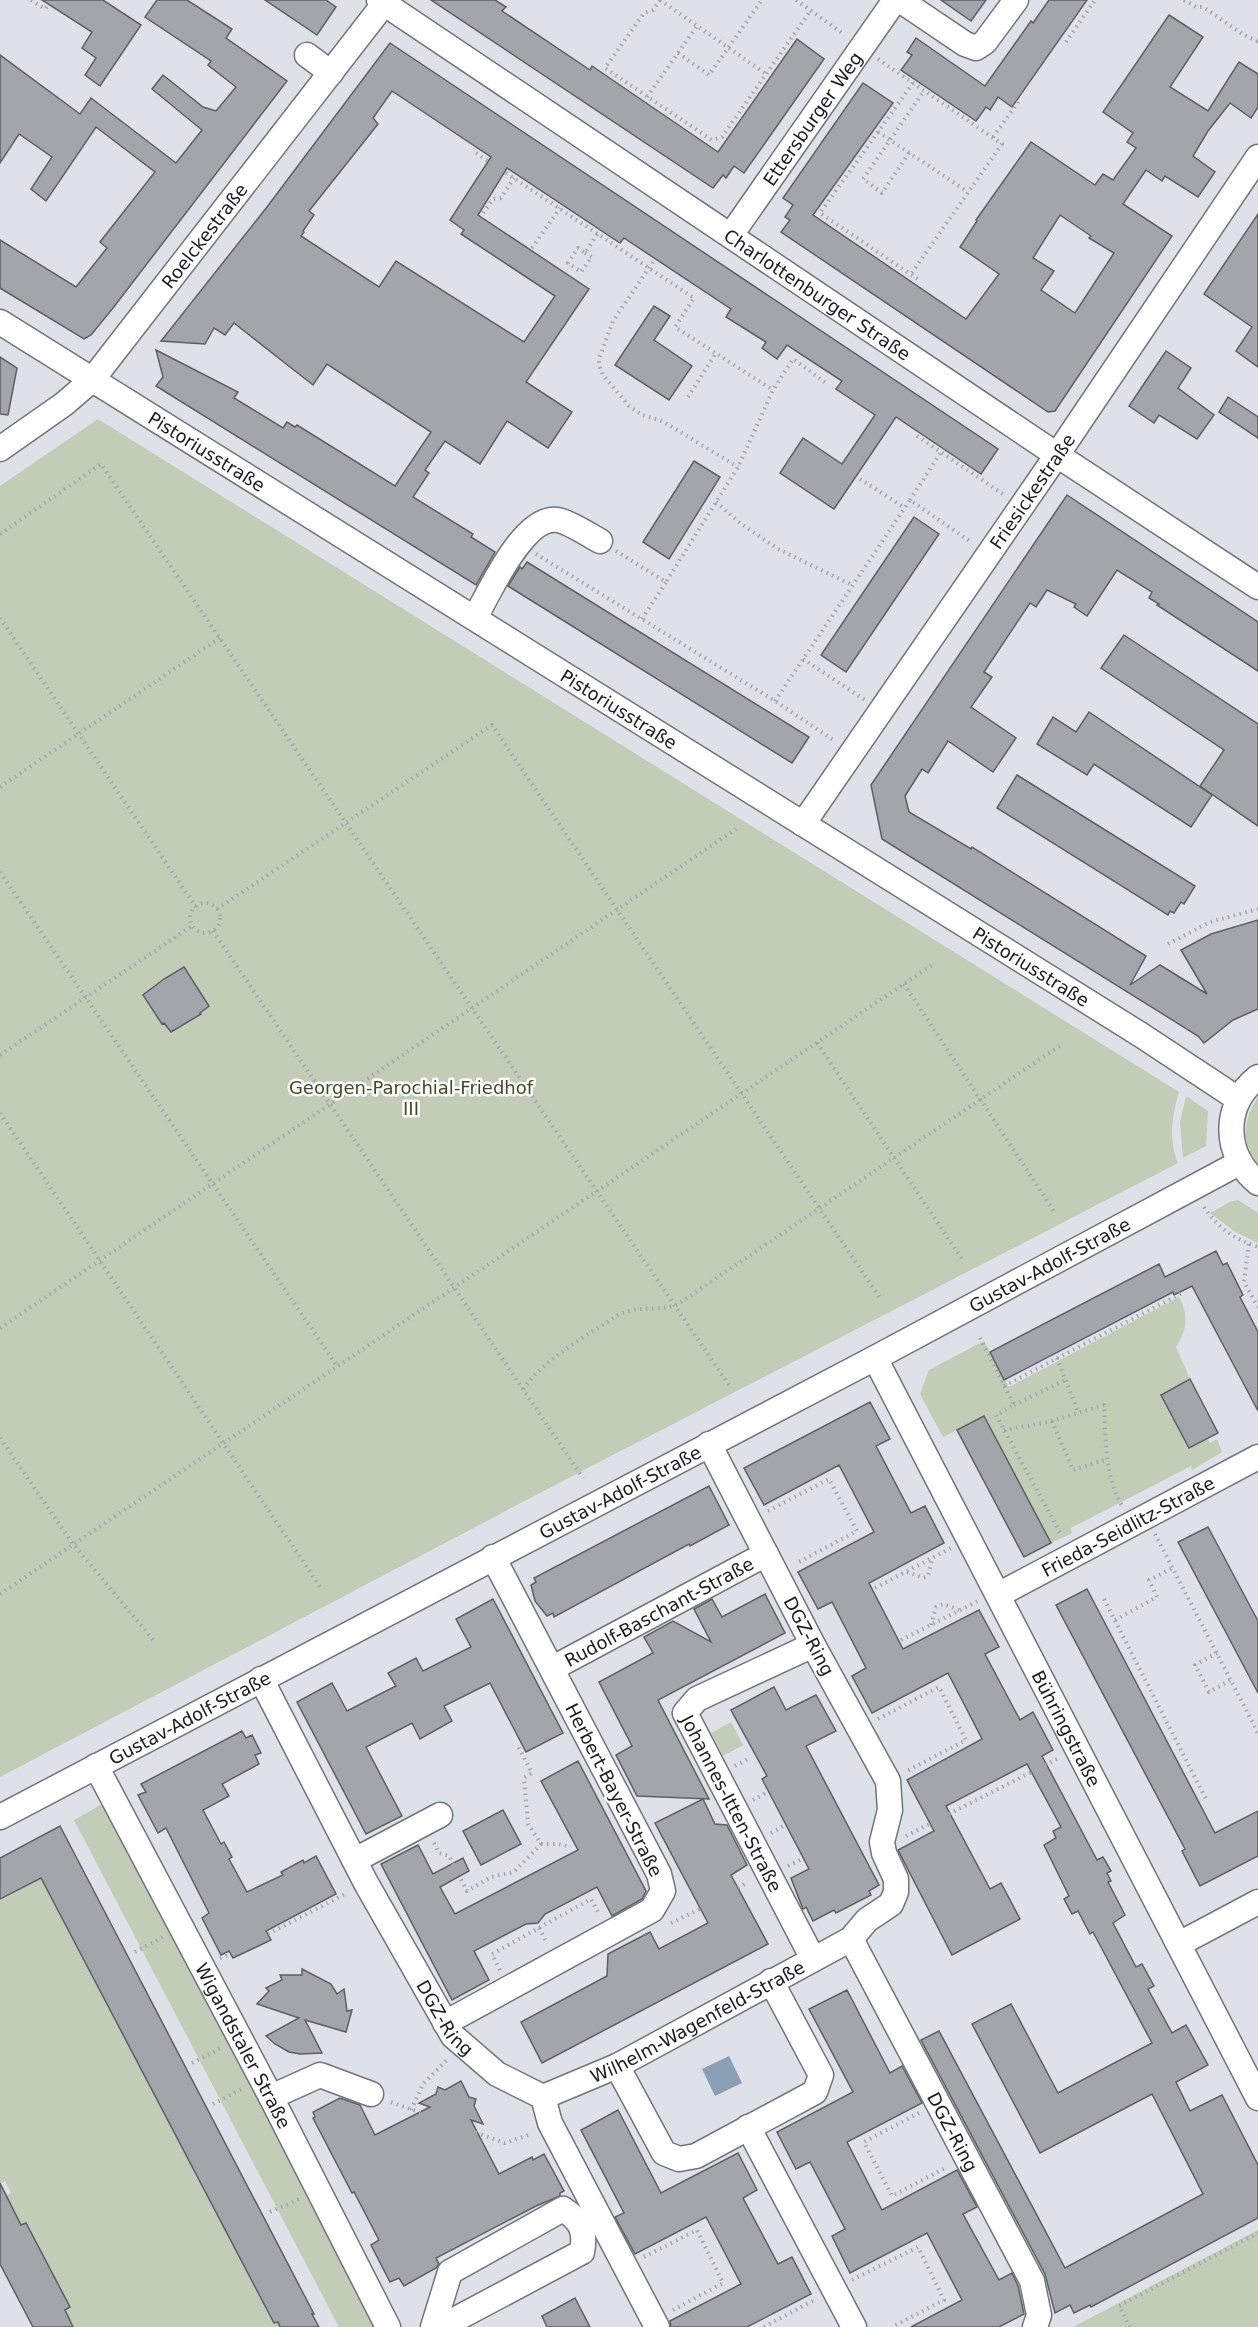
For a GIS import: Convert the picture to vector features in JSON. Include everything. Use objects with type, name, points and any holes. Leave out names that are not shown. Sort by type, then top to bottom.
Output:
[{"type":"street","name":"Ettersburger Weg","points":[[731,235],[895,0]]},
{"type":"street","points":[[900,0],[965,44],[976,48],[985,42],[1016,0]]},
{"type":"street","name":"Charlottenburger Straße","points":[[384,1],[1057,455],[1258,587]]},
{"type":"street","name":"Roelckestraße","points":[[0,449],[59,407],[92,380],[331,73],[384,1]]},
{"type":"street","points":[[307,55],[331,73]]},
{"type":"street","name":"Friesickestraße","points":[[803,824],[1057,455],[1258,157]]},
{"type":"street","name":"Pistoriusstraße","points":[[0,321],[1141,1035],[1238,1099]]},
{"type":"street","points":[[475,618],[518,543],[532,529],[545,521],[558,520],[600,541]]},
{"type":"street","points":[[1258,1077],[1238,1099],[1230,1127],[1233,1148],[1239,1163],[1258,1184]]},
{"type":"street","name":"Gustav-Adolf-Straße","points":[[0,1817],[875,1358],[1239,1163]]},
{"type":"street","name":"Bühringstraße","points":[[875,1358],[989,1598],[1077,1749],[1258,2098]]},
{"type":"street","name":"DGZ-Ring","points":[[709,1444],[813,1645],[888,1781],[890,1810],[885,1832]]},
{"type":"street","name":"Frieda-Seidlitz-Straße","points":[[989,1598],[1258,1457]]},
{"type":"street","name":"Herbert-Bayer-Straße","points":[[445,2023],[652,1910],[663,1891],[659,1874],[553,1668],[492,1557]]},
{"type":"street","name":"Rudolf-Baschant-Straße","points":[[553,1668],[771,1564]]},
{"type":"street","name":"Johannes-Itten-Straße","points":[[813,1645],[697,1699],[685,1713],[813,1959]]},
{"type":"street","name":"DGZ-Ring","points":[[261,1679],[366,1883],[453,2036],[464,2048],[497,2074],[543,2097]]},
{"type":"street","name":"Wigandstaler Straße","points":[[96,1766],[266,2088],[388,2327]]},
{"type":"street","points":[[355,1860],[432,1819]]},
{"type":"street","name":"Wilhelm-Wagenfeld-Straße","points":[[543,2097],[617,2066],[851,1939],[867,1920],[891,1904],[896,1892],[897,1879],[884,1852],[882,1842],[885,1832]]},
{"type":"street","points":[[1179,1944],[1258,1902]]},
{"type":"street","name":"DGZ-Ring","points":[[851,1939],[1032,2281],[1039,2315],[1035,2327]]},
{"type":"street","points":[[617,2066],[664,2153],[679,2159],[696,2156],[815,2092],[821,2075],[771,1982]]},
{"type":"street","points":[[266,2088],[320,2075],[371,2094]]},
{"type":"street","points":[[543,2097],[550,2123],[584,2209],[625,2267],[655,2324]]},
{"type":"street","points":[[748,2127],[854,2327]]},
{"type":"street","points":[[433,2327],[450,2272],[563,2209],[584,2209]]},
{"type":"street","points":[[441,2327],[582,2252],[585,2238],[584,2209]]},
{"type":"path","points":[[31,0],[45,9],[52,0]]},
{"type":"path","points":[[766,74],[660,0],[653,10],[644,13],[605,68],[712,140],[722,137],[811,10]]},
{"type":"path","points":[[678,53],[709,75],[762,0]]},
{"type":"path","points":[[796,0],[848,38]]},
{"type":"path","points":[[1066,42],[1095,0]]},
{"type":"path","points":[[1184,0],[1196,7],[1203,7],[1244,35],[1257,41],[1258,39]]},
{"type":"path","points":[[647,97],[697,26]]},
{"type":"path","points":[[875,57],[1002,144],[911,274]]},
{"type":"path","points":[[913,83],[820,213],[919,280]]},
{"type":"path","points":[[909,153],[882,193],[863,179],[924,91]]},
{"type":"path","points":[[993,137],[1019,101]]},
{"type":"path","points":[[878,132],[968,192]]},
{"type":"path","points":[[476,153],[694,298],[675,327],[773,390]]},
{"type":"path","points":[[483,213],[493,199],[501,198],[514,178]]},
{"type":"path","points":[[532,248],[560,208]]},
{"type":"path","points":[[585,253],[598,233]]},
{"type":"path","points":[[578,248],[585,253],[592,257],[581,272],[568,263],[578,248]]},
{"type":"path","points":[[653,262],[613,321],[599,359],[603,375],[629,406],[642,415],[662,421],[738,467]]},
{"type":"path","points":[[687,396],[716,353]]},
{"type":"path","points":[[641,619],[738,467],[773,390],[793,359],[826,383]]},
{"type":"path","points":[[916,436],[1004,495]]},
{"type":"path","points":[[775,701],[941,453]]},
{"type":"path","points":[[0,534],[101,464],[731,1388]]},
{"type":"path","points":[[860,479],[905,508]]},
{"type":"path","points":[[910,500],[972,543]]},
{"type":"path","points":[[716,502],[740,523],[778,549],[852,585]]},
{"type":"path","points":[[600,541],[666,582]]},
{"type":"path","points":[[518,543],[775,701],[837,742]]},
{"type":"path","points":[[0,618],[196,906]]},
{"type":"path","points":[[0,786],[220,638]]},
{"type":"path","points":[[803,658],[865,700]]},
{"type":"path","points":[[217,909],[492,725],[880,1298]]},
{"type":"path","points":[[0,1328],[736,829]]},
{"type":"path","points":[[0,872],[337,1366]]},
{"type":"path","points":[[209,904],[217,909],[220,919],[213,931],[199,932],[192,926],[191,914],[196,906],[209,904]]},
{"type":"path","points":[[1168,944],[1210,922],[1258,909]]},
{"type":"path","points":[[0,1055],[192,926]]},
{"type":"path","points":[[213,931],[583,1478]]},
{"type":"path","points":[[0,1594],[932,965]]},
{"type":"path","points":[[904,984],[1054,1211]]},
{"type":"path","points":[[817,1043],[963,1262]]},
{"type":"path","points":[[523,1389],[545,1365],[618,1315],[640,1307],[659,1310],[675,1306],[818,1207],[1061,1045]]},
{"type":"path","points":[[0,1113],[224,1441],[321,1588]]},
{"type":"path","points":[[1204,1207],[1216,1225],[1231,1236],[1258,1247]]},
{"type":"path","points":[[1249,1244],[1244,1282],[1258,1308]]},
{"type":"path","points":[[1004,1386],[1184,1292]]},
{"type":"path","points":[[980,1338],[1014,1405]]},
{"type":"path","points":[[1057,1358],[1078,1412]]},
{"type":"path","points":[[1065,1380],[996,1415],[1072,1555]]},
{"type":"path","points":[[1004,1430],[1052,1421],[1104,1405],[1107,1459],[1118,1500],[1139,1519],[1173,1568],[1258,1733]]},
{"type":"path","points":[[1052,1421],[1073,1470],[1107,1459]]},
{"type":"path","points":[[0,1438],[73,1544],[155,1642]]},
{"type":"path","points":[[749,1521],[829,1479],[857,1532],[771,1564]]},
{"type":"path","points":[[874,1588],[954,1547]]},
{"type":"path","points":[[906,1572],[923,1578],[928,1576],[932,1558]]},
{"type":"path","points":[[1115,1620],[1157,1597],[1149,1580],[1173,1568]]},
{"type":"path","points":[[901,1640],[989,1598]]},
{"type":"path","points":[[1104,1599],[1206,1798]]},
{"type":"path","points":[[931,1625],[936,1607],[943,1604],[960,1611]]},
{"type":"path","points":[[1217,1653],[1195,1665],[1209,1692],[1231,1680]]},
{"type":"path","points":[[859,1729],[939,1687],[966,1740],[888,1781]]},
{"type":"path","points":[[518,1746],[532,1773],[524,1778],[528,1824],[541,1844]]},
{"type":"path","points":[[885,1832],[898,1840],[1077,1749]]},
{"type":"path","points":[[432,1819],[439,1852],[449,1856],[466,1891],[491,1877],[514,1872],[541,1844],[571,1847]]},
{"type":"path","points":[[268,1934],[366,1883]]},
{"type":"path","points":[[509,1988],[492,1954],[591,1899],[609,1934]]},
{"type":"path","points":[[219,1959],[231,1954]]},
{"type":"path","points":[[411,2110],[423,2084],[451,2056]]},
{"type":"path","points":[[213,2103],[266,2088]]},
{"type":"path","points":[[371,2094],[506,2143],[535,2133]]},
{"type":"path","points":[[938,2103],[864,2142],[892,2196],[966,2157]]},
{"type":"path","points":[[270,2212],[318,2190]]},
{"type":"path","points":[[625,2267],[697,2230],[723,2283],[655,2324]]},
{"type":"path","points":[[1130,2327],[1119,2306],[1258,2233]]},
{"type":"path","points":[[764,2327],[918,2247],[944,2300],[892,2327]]},
{"type":"green space","name":"Georgen-Parochial-Friedhof III","points":[[98,419],[1179,1092],[1172,1128],[1173,1145],[1178,1163],[580,1472],[0,1777],[0,486]]},
{"type":"green space","points":[[1186,1096],[1208,1111],[1206,1146],[1183,1158],[1180,1122]]},
{"type":"green space","points":[[1258,1097],[1258,1166],[1248,1149],[1246,1132],[1249,1114]]},
{"type":"green space","points":[[1238,1200],[1258,1213],[1258,1243],[1234,1231],[1210,1213]]},
{"type":"green space","points":[[1179,1297],[1184,1310],[1185,1322],[1183,1335],[1176,1347],[1190,1379],[1161,1395],[1189,1448],[1207,1439],[1210,1443],[1217,1439],[1222,1452],[1192,1470],[1191,1466],[1071,1528],[1072,1533],[1051,1543],[984,1416],[943,1437],[920,1394],[929,1370],[984,1341],[1009,1387]]},
{"type":"green space","points":[[731,1722],[743,1745],[723,1756],[711,1733]]},
{"type":"green space","points":[[104,1803],[377,2327],[339,2327],[74,1820]]},
{"type":"green space","points":[[45,1871],[45,1886],[274,2323],[278,2322],[280,2327],[73,2327],[65,2310],[69,2307],[44,2258],[39,2260],[27,2237],[32,2234],[26,2223],[21,2225],[6,2196],[11,2193],[5,2181],[0,2184],[0,1899],[39,1878]]},
{"type":"green space","points":[[1258,2230],[1258,2327],[1073,2327]]},
{"type":"water","points":[[729,2056],[742,2083],[715,2096],[702,2069]]},
{"type":"building","points":[[42,0],[103,0],[141,25],[100,86],[85,75],[96,58],[82,48],[92,32]]},
{"type":"building","points":[[157,0],[187,0],[232,29],[226,38],[287,81],[113,308],[91,335],[84,339],[0,288],[0,240],[76,287],[107,248],[100,242],[155,172],[96,127],[46,201],[31,189],[52,157],[19,134],[0,163],[0,55],[80,114],[91,98],[176,163],[202,130],[152,89],[163,75],[203,107],[216,111],[236,87],[208,65],[211,61],[145,17]]},
{"type":"building","points":[[265,0],[326,0],[336,7],[317,35]]},
{"type":"building","points":[[431,0],[495,0],[506,7],[502,11],[590,70],[592,66],[718,152],[797,39],[824,59],[744,173],[734,166],[726,178],[723,175],[713,188]]},
{"type":"building","points":[[941,0],[986,0],[971,21]]},
{"type":"building","points":[[1049,0],[1087,0],[1012,107],[998,97],[990,110],[986,107],[976,121],[901,70],[912,55],[907,52],[916,38],[985,86],[1031,21],[1033,23]]},
{"type":"building","points":[[1169,15],[1203,37],[1170,87],[1208,111],[1239,62],[1258,74],[1258,107],[1251,118],[1230,103],[1208,131],[1193,156],[1215,172],[1198,197],[1165,176],[1162,181],[1146,170],[1123,204],[1172,236],[1055,411],[1048,412],[781,232],[790,220],[785,217],[793,205],[783,198],[863,83],[893,103],[813,215],[966,319],[999,274],[960,247],[976,220],[1031,142],[1095,185],[1103,174],[1113,180],[1136,148],[1127,142],[1133,133],[1103,112]],"holes":[[[1060,215],[1091,236],[1089,238],[1114,253],[1075,313],[1041,290],[1054,271],[1033,258]]]},
{"type":"building","points":[[390,43],[998,449],[981,474],[896,417],[834,509],[780,473],[803,438],[842,464],[875,415],[836,389],[842,381],[787,345],[777,359],[762,348],[766,342],[726,317],[731,309],[624,238],[620,243],[507,168],[478,215],[589,289],[526,382],[572,412],[548,448],[507,421],[480,464],[445,441],[425,470],[429,473],[413,497],[473,534],[471,537],[495,552],[476,585],[156,386],[163,377],[156,350],[238,392],[234,398],[283,428],[287,422],[295,427],[297,425],[395,486],[431,432],[327,364],[313,385],[234,323],[225,335],[214,328],[205,344],[161,341],[267,207]],"holes":[[[392,91],[491,157],[450,220],[464,230],[461,234],[555,296],[524,342],[396,261],[379,287],[301,236],[314,215],[309,211],[378,124],[373,118]]]},
{"type":"building","points":[[1258,214],[1258,367],[1236,351],[1252,327],[1204,294]]},
{"type":"building","points":[[654,306],[670,316],[654,340],[692,366],[669,400],[615,365]]},
{"type":"building","points":[[1166,351],[1191,368],[1178,388],[1214,415],[1197,439],[1159,415],[1154,423],[1129,406]]},
{"type":"building","points":[[0,357],[17,368],[8,415],[0,414]]},
{"type":"building","points":[[1228,397],[1258,417],[1258,438],[1219,412]]},
{"type":"building","points":[[694,461],[720,477],[669,559],[643,542]]},
{"type":"building","points":[[1067,495],[1258,622],[1258,671],[1157,605],[1159,604],[1149,598],[1152,592],[1117,570],[1087,616],[1074,607],[1076,604],[1047,590],[1036,607],[1030,603],[984,672],[992,677],[971,707],[1016,738],[993,772],[948,741],[928,773],[922,769],[905,796],[909,812],[971,849],[972,847],[1146,956],[1130,985],[1160,965],[1207,994],[1181,950],[1211,934],[1258,920],[1258,1009],[1233,1020],[1204,1043],[1198,1036],[882,839],[871,785]]},
{"type":"building","points":[[914,517],[939,534],[846,672],[821,655]]},
{"type":"building","points":[[527,562],[809,737],[792,763],[508,586],[520,567],[522,569]]},
{"type":"building","points":[[1124,635],[1258,724],[1258,826],[1200,786],[1224,750],[1101,668]]},
{"type":"building","points":[[1089,712],[1212,795],[1191,827],[1094,764],[1087,775],[1037,744],[1053,717],[1076,732]]},
{"type":"building","points":[[1017,775],[1195,886],[1184,904],[1181,902],[1174,913],[1170,911],[1168,915],[997,808]]},
{"type":"building","points":[[184,967],[209,1006],[201,1014],[171,1032],[164,1023],[162,1024],[143,995]]},
{"type":"building","points":[[1216,1251],[1223,1265],[1227,1263],[1243,1295],[1240,1297],[1258,1332],[1258,1411],[1192,1286],[1174,1295],[1173,1292],[1004,1380],[990,1352],[1159,1264],[1165,1277]]},
{"type":"building","points":[[1190,1379],[1218,1433],[1189,1448],[1161,1395]]},
{"type":"building","points":[[870,1402],[890,1439],[876,1446],[911,1513],[925,1506],[944,1543],[869,1583],[903,1649],[979,1610],[999,1647],[985,1654],[1020,1720],[1033,1712],[1053,1750],[1042,1756],[1097,1860],[1103,1857],[1111,1871],[1107,1873],[1111,1881],[1108,1882],[1125,1915],[1113,1923],[1136,1967],[1142,1964],[1154,1986],[1148,1989],[1172,2033],[1186,2025],[1208,2065],[1176,2082],[1190,2111],[1222,2095],[1258,2165],[1258,2218],[1091,2307],[1090,2305],[1074,2313],[1070,2305],[1055,2313],[1045,2274],[921,2040],[939,2031],[1065,2268],[1203,2194],[1152,2094],[1040,2153],[972,2024],[1011,2004],[1058,2093],[1152,2043],[1093,1932],[1090,1934],[1078,1911],[1072,1914],[1064,1899],[1069,1896],[1044,1845],[1056,1838],[1053,1831],[1061,1827],[1027,1764],[946,1806],[990,1889],[1001,1883],[1020,1919],[952,1955],[898,1850],[934,1831],[907,1780],[982,1739],[948,1673],[872,1713],[852,1676],[866,1668],[832,1602],[818,1609],[798,1572],[874,1532],[839,1465],[764,1505],[744,1468]]},
{"type":"building","points":[[984,1416],[1051,1543],[1024,1557],[957,1430]]},
{"type":"building","points":[[709,1486],[729,1525],[554,1617],[553,1613],[547,1616],[535,1601],[531,1585],[536,1582],[534,1578]]},
{"type":"building","points":[[1208,1527],[1258,1621],[1258,1693],[1178,1542]]},
{"type":"building","points":[[1087,1589],[1215,1833],[1258,1811],[1258,1856],[1200,1886],[1182,1851],[1185,1849],[1056,1605]]},
{"type":"building","points":[[765,1594],[785,1633],[658,1700],[709,1799],[637,1796],[616,1755],[632,1746],[599,1682],[653,1653],[644,1637],[673,1621],[711,1642],[694,1609],[712,1599],[722,1617]]},
{"type":"building","points":[[493,1599],[563,1733],[526,1752],[490,1683],[444,1706],[452,1721],[420,1739],[412,1723],[366,1747],[402,1816],[366,1834],[297,1702],[332,1683],[347,1711],[396,1686],[388,1673],[416,1658],[423,1671],[471,1647],[456,1619]]},
{"type":"building","points":[[774,1687],[786,1710],[816,1695],[836,1731],[806,1746],[879,1885],[869,1891],[871,1895],[836,1913],[834,1910],[813,1921],[806,1907],[803,1909],[791,1878],[809,1869],[762,1779],[767,1776],[731,1710]]},
{"type":"building","points":[[242,1731],[246,1738],[252,1735],[261,1753],[255,1755],[259,1764],[222,1784],[229,1796],[203,1810],[221,1844],[224,1842],[232,1857],[229,1859],[247,1892],[283,1875],[281,1872],[303,1860],[304,1863],[316,1856],[336,1894],[266,1931],[271,1940],[233,1958],[229,1951],[221,1955],[202,1918],[209,1913],[166,1828],[158,1833],[138,1795],[146,1792],[141,1784]]},
{"type":"building","points":[[578,1761],[646,1891],[642,1899],[612,1916],[597,1887],[545,1914],[538,1923],[526,1924],[474,1951],[489,1980],[452,2000],[381,1864],[418,1845],[433,1874],[463,1858],[469,1871],[440,1887],[455,1914],[578,1850],[541,1781]]},
{"type":"building","points":[[703,1799],[715,1824],[727,1825],[747,1865],[731,1875],[768,1944],[542,2063],[521,2022],[607,1976],[608,1954],[650,1932],[659,1949],[708,1923],[655,1823]]},
{"type":"building","points":[[503,1810],[521,1844],[481,1865],[463,1831]]},
{"type":"building","points":[[60,1826],[319,2327],[280,2327],[278,2322],[274,2323],[41,1878],[0,1899],[0,1858]]},
{"type":"building","points":[[302,1969],[331,1984],[337,1994],[344,1989],[347,2011],[352,2010],[346,2032],[305,2020],[322,2053],[289,2052],[275,2044],[266,2036],[299,2018],[257,2004],[269,1991],[266,1988],[282,1980],[280,1975],[302,1975]]},
{"type":"building","points":[[847,1990],[890,2073],[902,2066],[922,2103],[847,2142],[882,2210],[957,2170],[977,2207],[963,2214],[999,2280],[1012,2273],[1018,2286],[1024,2314],[999,2327],[911,2327],[962,2300],[927,2233],[850,2273],[832,2236],[845,2229],[810,2162],[796,2169],[777,2132],[853,2092],[809,2009]]},
{"type":"building","points":[[461,2081],[469,2097],[476,2099],[474,2106],[483,2124],[471,2120],[499,2174],[532,2157],[533,2160],[544,2154],[564,2191],[560,2193],[560,2196],[436,2258],[439,2264],[436,2268],[404,2286],[399,2278],[390,2282],[371,2245],[379,2240],[313,2118],[315,2117],[313,2112],[340,2098],[360,2105],[375,2135],[430,2107],[419,2103],[436,2094],[438,2087],[445,2090]]},
{"type":"building","points":[[618,2110],[661,2193],[738,2153],[757,2190],[743,2198],[778,2264],[792,2257],[811,2294],[747,2327],[671,2327],[670,2321],[741,2284],[706,2217],[635,2254],[615,2217],[624,2213],[581,2130]]},
{"type":"building","points":[[0,2183],[21,2225],[26,2223],[70,2307],[65,2310],[73,2327],[33,2327],[0,2264]]},
{"type":"building","points":[[575,2298],[590,2327],[547,2327],[542,2316]]}]
